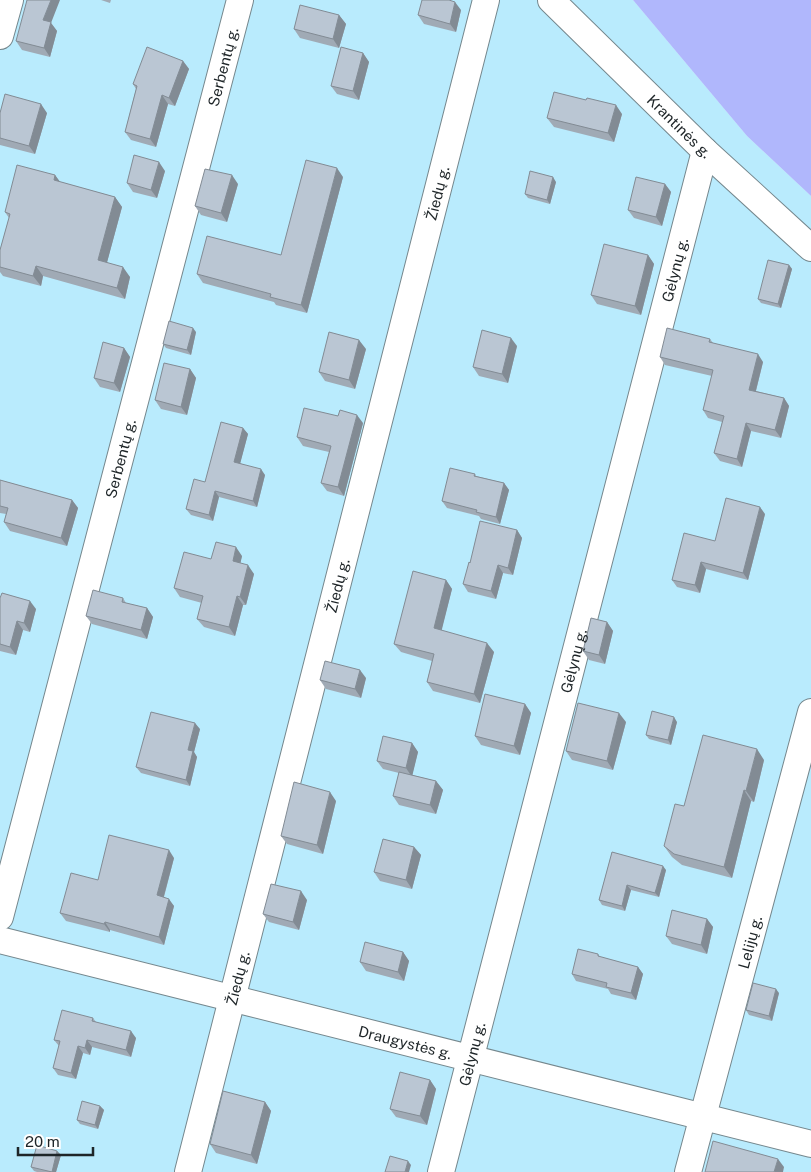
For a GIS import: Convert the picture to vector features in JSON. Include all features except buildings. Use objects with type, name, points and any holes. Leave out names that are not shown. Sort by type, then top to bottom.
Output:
[{"type":"street","points":[[1,29],[10,0]]},
{"type":"street","name":"Serbentų g.","points":[[0,917],[240,0]]},
{"type":"street","name":"Žiedų g.","points":[[188,1172],[486,0]]},
{"type":"street","name":"Krantinės g.","points":[[551,0],[705,151],[811,248]]},
{"type":"street","name":"Gėlynų g.","points":[[441,1172],[705,151]]},
{"type":"street","name":"Lelijų g.","points":[[688,1172],[811,712]]},
{"type":"street","name":"Draugystės g.","points":[[0,940],[811,1144]]},
{"type":"shaded area","points":[[0,0],[633,0],[747,136],[811,196],[811,1172],[0,1172]]},
{"type":"water","points":[[633,0],[811,0],[811,196],[747,136]]}]
